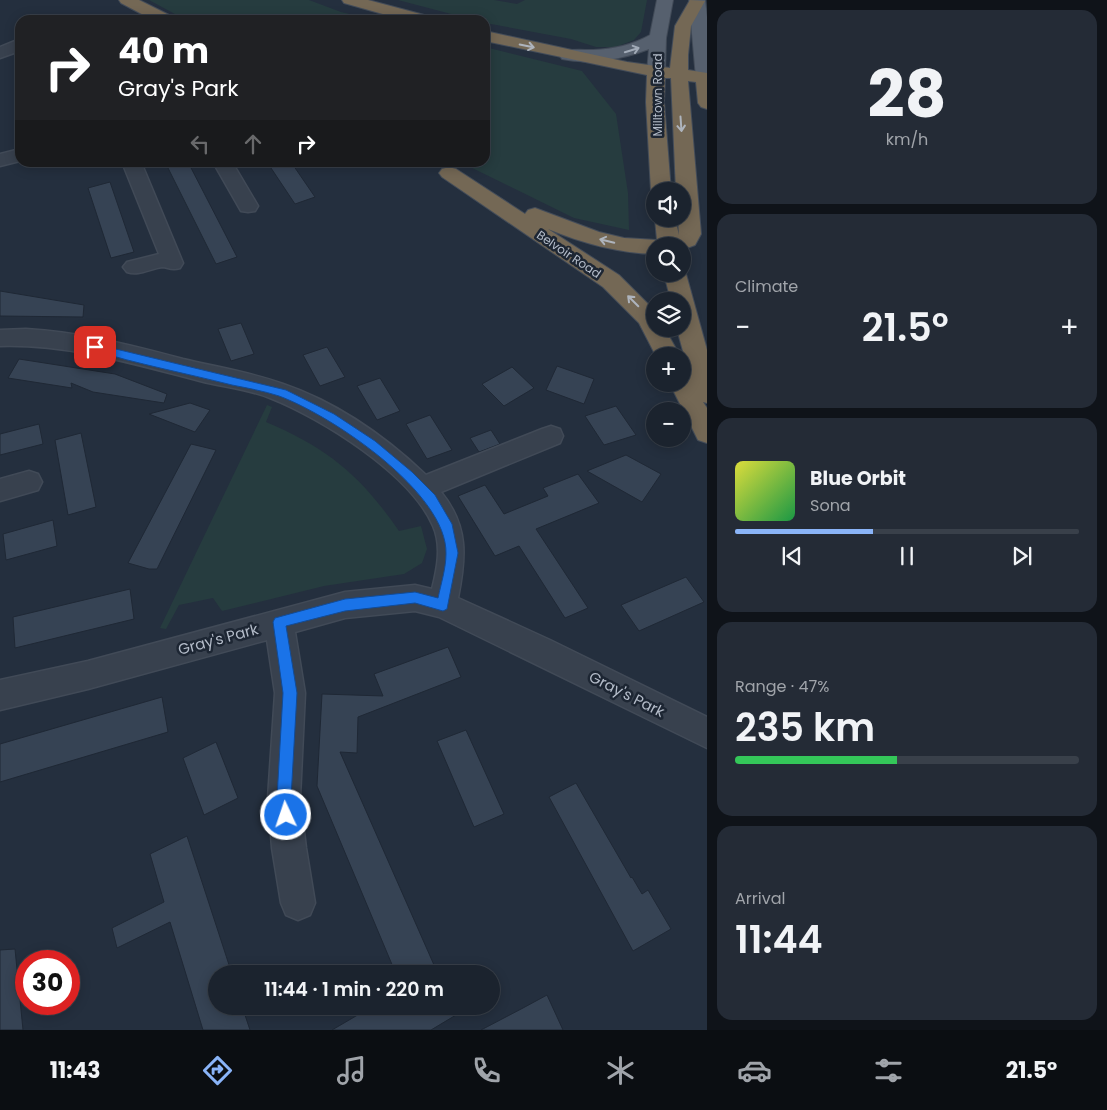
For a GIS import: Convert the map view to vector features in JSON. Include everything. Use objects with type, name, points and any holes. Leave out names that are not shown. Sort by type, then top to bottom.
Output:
[{"type":"highway","points":[[127,0],[156,15]]},
{"type":"highway","points":[[350,0],[404,15]]},
{"type":"highway","points":[[688,237],[690,234],[679,55],[683,26],[697,0]]},
{"type":"highway","points":[[490,37],[656,72],[705,78],[707,103]]},
{"type":"highway","name":"Milltown Road","points":[[656,72],[655,102],[660,182]]},
{"type":"highway","name":"Belvoir Road","points":[[646,248],[608,242],[569,230],[442,170],[611,281],[648,318],[663,347]]},
{"type":"highway","points":[[691,335],[707,393]]},
{"type":"highway","points":[[686,392],[707,433]]},
{"type":"main road","name":"Milltown Road","points":[[656,72],[658,38],[665,0]]},
{"type":"main road","points":[[697,0],[705,78]]},
{"type":"main road","points":[[568,55],[607,55],[628,52],[658,38]]},
{"type":"street","points":[[0,53],[15,46]]},
{"type":"street","points":[[0,160],[15,156]]},
{"type":"street","points":[[133,167],[172,260],[134,267]]},
{"type":"street","points":[[225,167],[248,206]]},
{"type":"street","points":[[0,338],[24,336],[49,338],[111,350],[282,393],[330,417],[371,444],[408,475],[432,499],[447,524],[452,553],[443,605]]},
{"type":"street","points":[[422,490],[445,478],[551,436]]},
{"type":"street","points":[[0,490],[29,482]]},
{"type":"street","name":"Gray's Park","points":[[0,695],[88,675],[345,605],[415,598],[443,605],[540,650],[707,733]]},
{"type":"street","points":[[279,622],[290,693],[284,798],[289,848],[298,903]]},
{"type":"green space","points":[[149,0],[309,0],[353,15],[177,15]]},
{"type":"green space","points":[[398,0],[494,0],[517,4],[525,0],[647,0],[641,32],[634,40],[616,47],[596,47],[571,39],[490,24],[490,15],[455,15]]},
{"type":"green space","points":[[490,48],[582,71],[616,114],[628,193],[629,230],[574,218],[470,167],[490,167]]},
{"type":"green space","points":[[267,405],[272,407],[266,422],[308,442],[342,466],[371,494],[399,531],[421,526],[427,549],[422,563],[404,574],[324,586],[222,611],[213,598],[179,605],[166,629],[160,628]]},
{"type":"building","points":[[168,167],[191,167],[237,257],[216,264]]},
{"type":"building","points":[[270,167],[294,167],[315,197],[295,204]]},
{"type":"building","points":[[110,182],[134,252],[111,258],[88,188]]},
{"type":"building","points":[[0,291],[84,305],[83,317],[0,316]]},
{"type":"building","points":[[241,323],[254,354],[231,361],[218,329]]},
{"type":"building","points":[[327,347],[345,377],[320,386],[303,355]]},
{"type":"building","points":[[19,359],[115,374],[167,394],[164,403],[93,392],[71,383],[72,388],[8,378]]},
{"type":"building","points":[[557,366],[594,379],[584,404],[546,390]]},
{"type":"building","points":[[512,367],[534,388],[504,406],[482,384]]},
{"type":"building","points":[[380,378],[400,411],[377,420],[357,386]]},
{"type":"building","points":[[190,403],[210,410],[195,432],[149,414]]},
{"type":"building","points":[[616,406],[636,435],[604,445],[585,416]]},
{"type":"building","points":[[430,415],[452,450],[427,459],[406,424]]},
{"type":"building","points":[[39,424],[43,444],[0,455],[0,434]]},
{"type":"building","points":[[491,430],[500,444],[479,452],[470,438]]},
{"type":"building","points":[[81,433],[96,507],[68,515],[55,440]]},
{"type":"building","points":[[191,444],[216,450],[157,569],[149,569],[128,563]]},
{"type":"building","points":[[626,455],[661,474],[642,502],[587,471]]},
{"type":"building","points":[[578,474],[599,503],[536,529],[588,608],[565,618],[519,546],[495,556],[458,496],[485,485],[504,514],[548,496],[543,488]]},
{"type":"building","points":[[53,520],[57,546],[6,560],[3,534]]},
{"type":"building","points":[[686,577],[704,602],[639,631],[621,605]]},
{"type":"building","points":[[130,589],[134,619],[15,648],[13,617]]},
{"type":"building","points":[[448,647],[461,677],[358,717],[357,753],[340,752],[434,965],[392,965],[317,786],[322,694],[383,696],[374,674]]},
{"type":"building","points":[[162,697],[168,732],[0,782],[0,744]]},
{"type":"building","points":[[466,730],[504,814],[474,827],[437,741]]},
{"type":"building","points":[[216,742],[238,798],[204,815],[183,758]]},
{"type":"building","points":[[576,783],[631,878],[642,894],[648,890],[671,929],[633,951],[549,797]]},
{"type":"building","points":[[187,836],[229,965],[208,965],[208,1015],[245,1015],[250,1030],[203,1030],[170,922],[117,948],[112,928],[164,902],[150,854]]},
{"type":"building","points":[[15,949],[15,1015],[22,1015],[23,1030],[0,1030],[0,950]]},
{"type":"building","points":[[547,995],[563,1030],[481,1030],[523,1008]]},
{"type":"building","points":[[358,1015],[456,1015],[431,1030],[332,1030]]},
{"type":"route","points":[[95,347],[282,393],[330,417],[371,444],[408,475],[432,499],[447,524],[452,553],[443,605],[415,598],[345,605],[279,622],[283,637],[290,693],[284,798],[286,815]]}]
